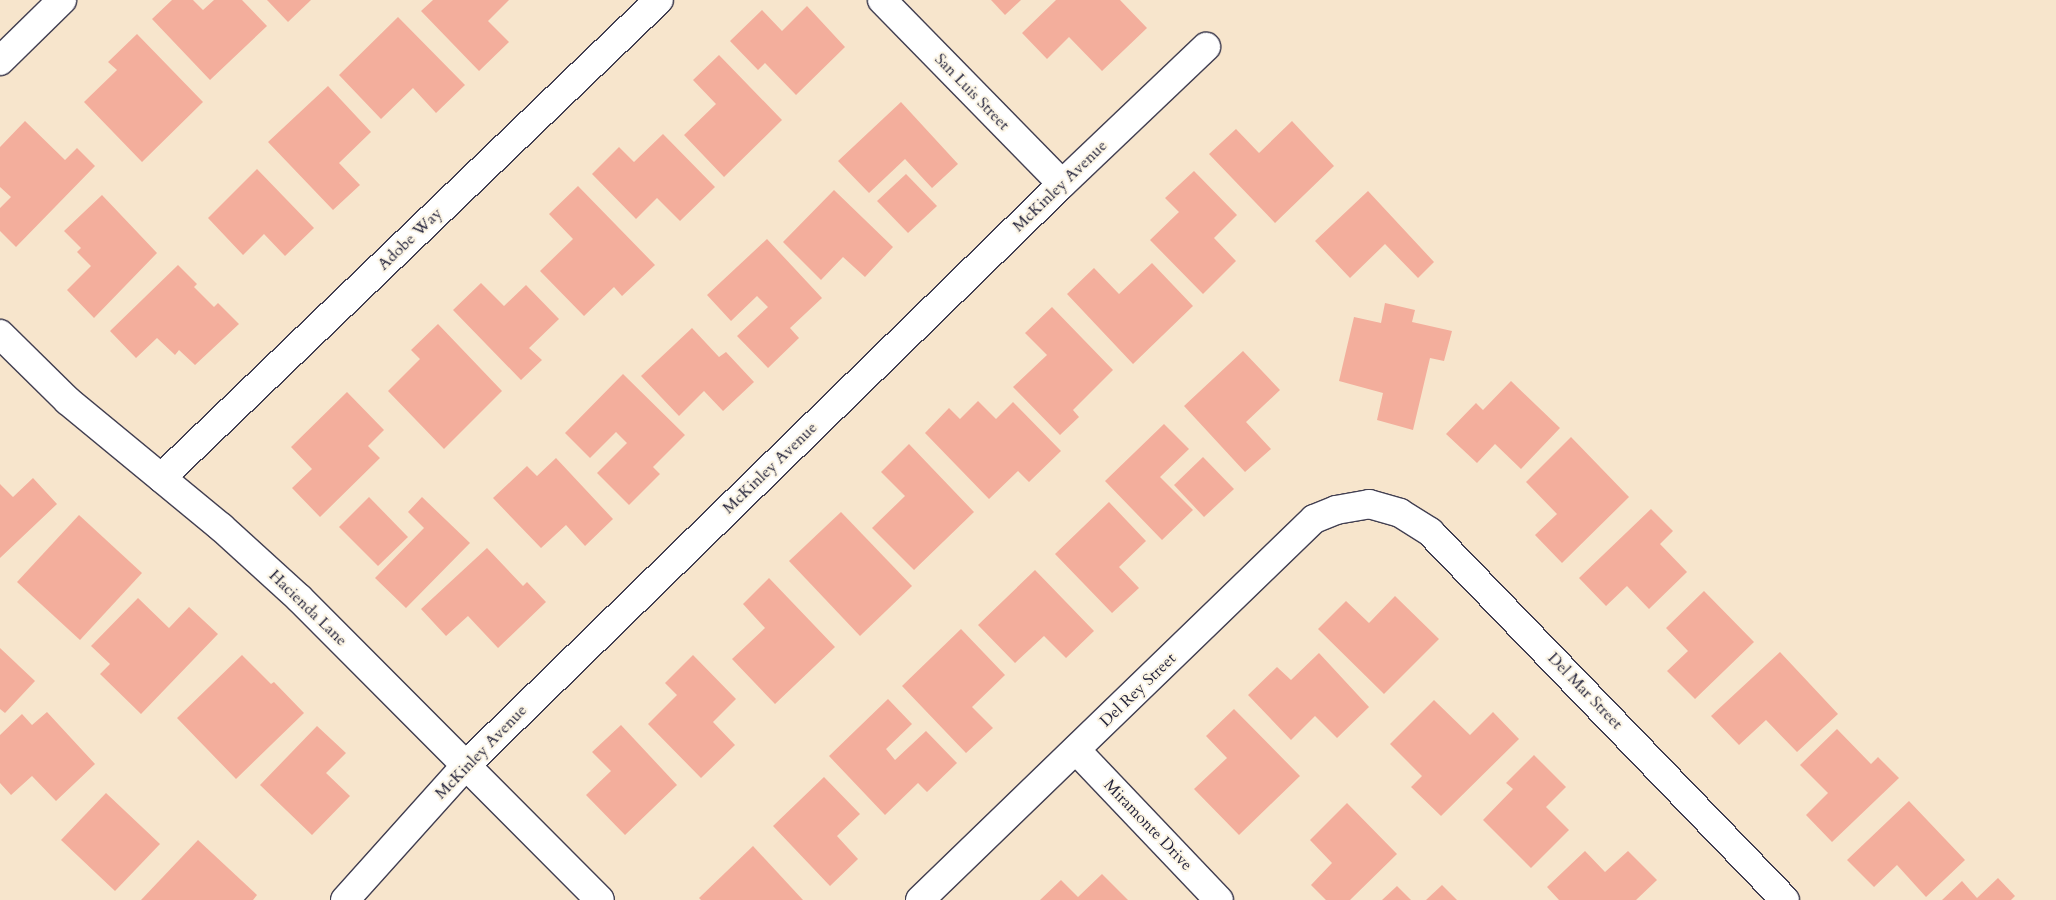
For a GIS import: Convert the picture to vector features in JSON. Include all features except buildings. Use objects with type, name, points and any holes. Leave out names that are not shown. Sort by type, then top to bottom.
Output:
[{"type":"street","points":[[0,61],[62,0]]},
{"type":"street","name":"Adobe Way","points":[[161,478],[659,0]]},
{"type":"street","name":"San Luis Street","points":[[882,0],[1062,184]]},
{"type":"street","name":"McKinley Avenue","points":[[345,900],[466,765],[1062,184],[1206,47]]},
{"type":"street","name":"Hacienda Lane","points":[[0,334],[68,401],[221,527],[299,598],[600,900]]},
{"type":"street","name":"Del Rey Street","points":[[920,900],[1314,518],[1336,510],[1369,504]]},
{"type":"street","name":"Del Mar Street","points":[[1369,504],[1400,513],[1436,538],[1785,900]]},
{"type":"street","name":"Miramonte Drive","points":[[1076,750],[1219,900]]}]
